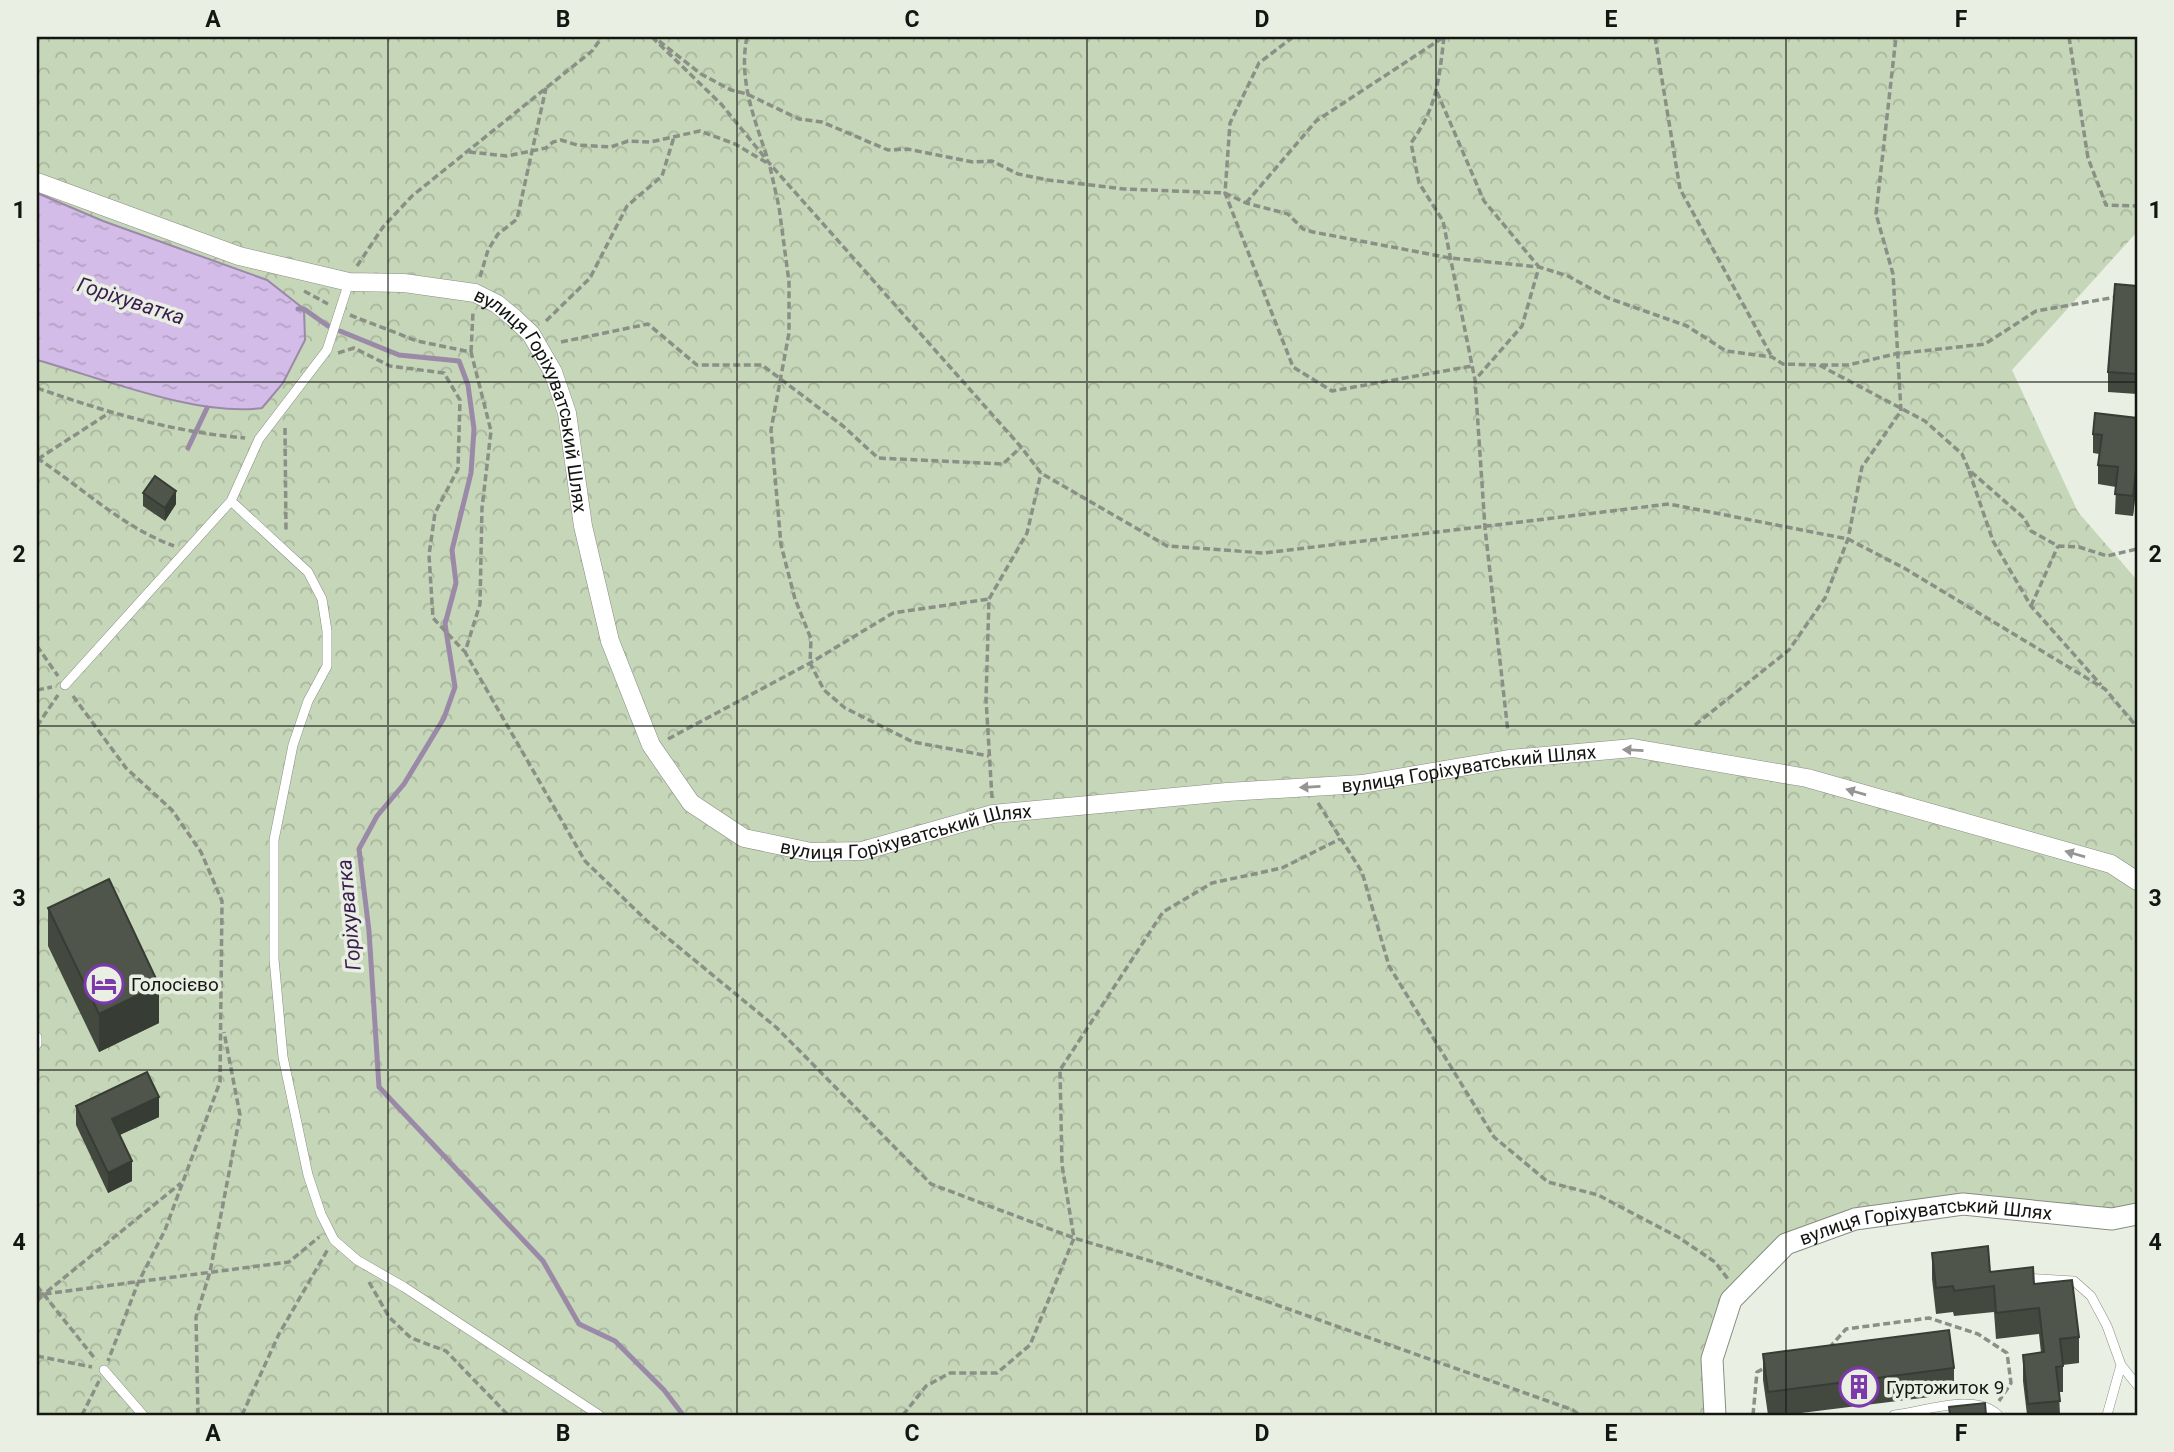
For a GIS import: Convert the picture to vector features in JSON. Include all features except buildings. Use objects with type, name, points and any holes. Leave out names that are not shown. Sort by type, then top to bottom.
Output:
[{"type":"street","name":"вулиця Горіхуватський Шлях","points":[[37,181],[239,256],[349,282],[477,286],[531,334],[553,372],[567,413],[583,526],[610,641],[652,746],[691,803],[744,838],[811,852],[862,851],[993,814],[1362,784],[1508,759],[1633,748],[1807,778],[2110,864],[2137,881]]},
{"type":"street","name":"вулиця Горіхуватський Шлях","points":[[1715,1415],[1712,1359],[1731,1300],[1786,1244],[1855,1220],[1963,1204],[2112,1219],[2137,1214]]},
{"type":"lane","points":[[65,685],[189,552],[232,501],[259,439],[327,350],[349,282]]},
{"type":"lane","points":[[232,501],[308,572],[322,599],[327,631],[327,666],[308,701],[285,775],[274,841],[274,959],[289,1096],[308,1175],[328,1228],[334,1240],[357,1261],[404,1287],[599,1415]]},
{"type":"lane","points":[[37,1037],[37,1044]]},
{"type":"lane","points":[[2012,1278],[2074,1281],[2091,1297],[2107,1326],[2121,1364],[2137,1385]]},
{"type":"lane","points":[[2107,1415],[2121,1364]]},
{"type":"lane","points":[[104,1370],[143,1415]]},
{"type":"lane","points":[[1899,1415],[1971,1404],[1995,1413]]},
{"type":"path","points":[[349,282],[383,227],[412,196],[592,51],[601,37]]},
{"type":"path","points":[[652,37],[701,74],[731,90],[747,94],[799,119],[822,122],[888,150],[907,149],[973,162],[992,161],[1018,174],[1048,180],[1124,189],[1225,193],[1288,214],[1303,229],[1313,232],[1450,258],[1539,267],[1568,276],[1608,298],[1687,326],[1726,351],[1772,357]]},
{"type":"path","points":[[652,37],[722,105],[770,165],[1021,447],[1041,473],[1167,545],[1264,553],[1669,504],[1848,539],[1904,568],[2105,689]]},
{"type":"path","points":[[747,37],[742,57],[747,94],[770,165],[779,207],[789,282],[789,333],[771,430],[781,545],[795,599],[811,639],[810,663],[824,690],[845,708],[913,742],[989,756]]},
{"type":"path","points":[[1293,37],[1259,63],[1230,123],[1225,193],[1293,367],[1332,391],[1473,366]]},
{"type":"path","points":[[1246,202],[1316,121],[1444,37],[1437,92],[1428,120],[1411,143],[1419,183],[1443,221],[1473,366],[1485,528],[1508,732]]},
{"type":"path","points":[[1655,37],[1680,189],[1772,357],[1783,365],[1848,365],[1895,354],[1985,344],[2036,311],[2123,296]]},
{"type":"path","points":[[1695,725],[1789,650],[1825,598],[1848,539],[1861,467],[1900,411],[1893,274],[1876,214],[1896,37]]},
{"type":"path","points":[[2069,37],[2088,158],[2106,205],[2137,206]]},
{"type":"path","points":[[465,652],[480,604],[482,508],[491,431],[471,352],[477,286],[488,250],[498,234],[517,219],[546,88]]},
{"type":"path","points":[[1437,92],[1484,201],[1539,267]]},
{"type":"path","points":[[467,152],[508,156],[531,152],[561,140],[577,145],[611,147],[628,141],[650,142],[700,131],[735,144],[770,165]]},
{"type":"path","points":[[546,321],[590,278],[627,206],[662,176],[674,137]]},
{"type":"path","points":[[1475,380],[1522,326],[1539,267]]},
{"type":"path","points":[[340,310],[417,341],[471,352]]},
{"type":"path","points":[[561,342],[648,324],[698,365],[762,365],[779,381],[843,426],[878,458],[1003,464],[1021,447]]},
{"type":"path","points":[[320,359],[354,348],[390,366],[444,373],[460,400],[458,469],[435,513],[429,555],[435,620],[465,652],[585,861],[638,913],[777,1028],[931,1184],[1074,1238],[1180,1270],[1560,1405],[1579,1415]]},
{"type":"path","points":[[1819,365],[1832,374],[1861,385],[1900,411],[1924,421],[1962,454],[1993,541],[2031,606],[2137,727]]},
{"type":"path","points":[[37,388],[109,412],[195,434],[259,439]]},
{"type":"path","points":[[285,405],[286,552]]},
{"type":"path","points":[[109,412],[38,459],[75,483],[128,526],[189,552]]},
{"type":"path","points":[[1969,470],[2024,518],[2031,531],[2058,546],[2079,547],[2107,556],[2137,549]]},
{"type":"path","points":[[992,800],[986,699],[989,599],[1027,533],[1041,473]]},
{"type":"path","points":[[2031,606],[2058,546]]},
{"type":"path","points":[[666,740],[810,663],[893,613],[989,599]]},
{"type":"path","points":[[37,646],[126,768],[172,810],[201,852],[222,901],[223,1026],[220,1083],[165,1230],[138,1283],[104,1370],[82,1415]]},
{"type":"path","points":[[37,726],[65,685]]},
{"type":"path","points":[[1308,787],[1362,872],[1389,966],[1494,1137],[1548,1182],[1598,1195],[1678,1237],[1716,1262],[1738,1293]]},
{"type":"path","points":[[903,1415],[926,1386],[950,1373],[997,1373],[1030,1345],[1074,1238],[1062,1165],[1060,1069],[1163,912],[1212,883],[1282,868],[1340,839]]},
{"type":"path","points":[[198,1415],[196,1317],[210,1272],[240,1115],[223,1026]]},
{"type":"path","points":[[37,1301],[182,1182]]},
{"type":"path","points":[[37,1294],[289,1262],[328,1228]]},
{"type":"path","points":[[242,1415],[279,1334],[334,1240]]},
{"type":"path","points":[[357,1261],[389,1317],[411,1338],[446,1351],[508,1415]]},
{"type":"path","points":[[37,1286],[104,1370]]},
{"type":"path","points":[[1823,1355],[1846,1329],[1928,1318],[1978,1334],[2007,1353],[2011,1383],[1995,1413]]},
{"type":"path","points":[[37,1356],[104,1370]]},
{"type":"path","points":[[1753,1415],[1757,1372],[1773,1364]]},
{"type":"green space","points":[[37,37],[2137,37],[2137,232],[2012,370],[2078,512],[2137,580],[2137,1207],[2113,1211],[1854,1211],[1725,1295],[1707,1415],[37,1415]]},
{"type":"water","points":[[37,193],[103,221],[267,280],[304,309],[305,340],[283,383],[262,408],[209,407],[180,402],[37,360]]},
{"type":"waterway","name":"Горіхуватка","points":[[298,309],[304,309],[328,326]]},
{"type":"waterway","name":"Горіхуватка","points":[[340,331],[399,355],[459,361],[468,385],[474,429],[471,473],[452,550],[456,583],[445,624],[455,687],[444,718],[404,784],[377,816],[359,849],[369,931],[379,1087],[543,1261],[579,1324],[615,1341],[664,1390],[683,1415]]},
{"type":"waterway","points":[[188,448],[207,408]]},
{"type":"place","name":"Голосієво","points":[[104,984]]},
{"type":"place","name":"Гуртожиток 9","points":[[1859,1387]]}]
